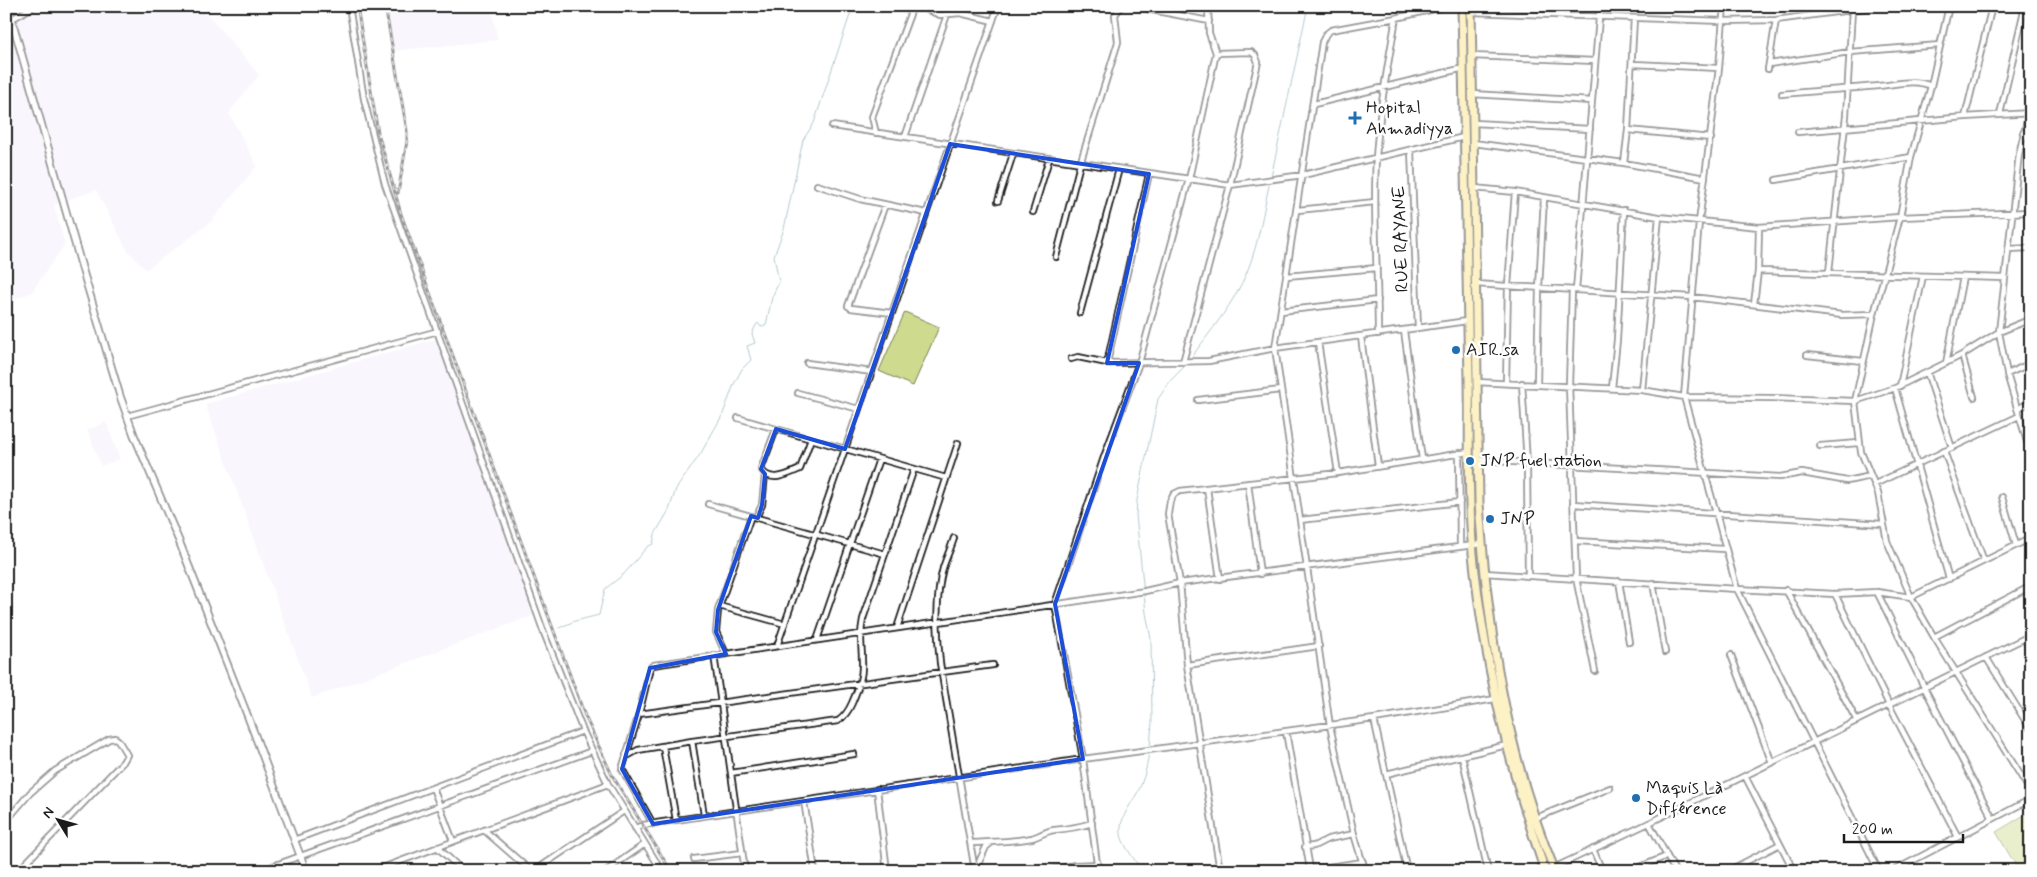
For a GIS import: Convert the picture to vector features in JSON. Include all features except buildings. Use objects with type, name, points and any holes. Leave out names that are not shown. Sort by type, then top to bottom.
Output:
[{"type":"main road","points":[[1462,6],[1472,545],[1495,699],[1506,745],[1528,820],[1550,870]]},
{"type":"main road","points":[[1471,9],[1476,382],[1484,574],[1501,687],[1518,758],[1550,870]]},
{"type":"street","points":[[8,6],[82,268],[127,416],[179,541],[306,871]]},
{"type":"street","points":[[12,19],[34,6]]},
{"type":"street","points":[[349,6],[364,99],[385,184],[544,634],[608,784],[662,871]]},
{"type":"street","points":[[905,137],[950,6]]},
{"type":"street","points":[[777,646],[998,6]]},
{"type":"street","points":[[1056,257],[1080,164],[1118,42],[1115,15],[1120,6]]},
{"type":"street","points":[[1131,6],[1209,21]]},
{"type":"street","points":[[1098,871],[1083,759],[1055,604],[1104,458],[1139,363],[1189,179],[1216,53],[1209,34],[1208,6]]},
{"type":"street","points":[[1365,871],[1354,834],[1330,726],[1275,348],[1298,210],[1322,42],[1326,34],[1331,30],[1447,6]]},
{"type":"street","points":[[1560,6],[1560,14]]},
{"type":"street","points":[[1595,671],[1576,578],[1568,385],[1574,290],[1600,6]]},
{"type":"street","points":[[1724,6],[1711,138],[1699,222],[1684,397],[1737,589],[1879,871]]},
{"type":"street","points":[[1825,13],[1826,6]]},
{"type":"street","points":[[1471,9],[1723,21],[1776,20],[1881,6]]},
{"type":"street","points":[[1949,6],[1931,86],[1919,122],[1900,217],[1874,314],[1855,402],[1859,443],[1875,484],[1883,512],[1883,524],[1887,542],[1911,597],[2031,792]]},
{"type":"street","points":[[1965,117],[1992,6]]},
{"type":"street","points":[[2000,114],[2025,6]]},
{"type":"street","points":[[876,132],[872,117],[912,8],[925,9],[940,15],[960,13],[993,22]]},
{"type":"street","points":[[1829,272],[1848,88],[1852,10]]},
{"type":"street","points":[[1378,334],[1376,158],[1384,87],[1396,18]]},
{"type":"street","points":[[1624,163],[1633,64],[1634,18]]},
{"type":"street","points":[[1776,20],[1768,67],[1850,52],[1940,45]]},
{"type":"street","points":[[1183,362],[1230,185],[1258,62],[1255,55],[1251,52],[1216,53]]},
{"type":"street","points":[[1472,56],[1595,61]]},
{"type":"street","points":[[1633,64],[1719,68]]},
{"type":"street","points":[[1314,104],[1464,68]]},
{"type":"street","points":[[1782,94],[1907,82],[1920,82],[1931,86]]},
{"type":"street","points":[[1472,94],[1592,101]]},
{"type":"street","points":[[2031,104],[2023,133],[1999,332],[2008,374],[2031,455]]},
{"type":"street","points":[[1798,132],[2030,113]]},
{"type":"street","points":[[1472,123],[1590,129]]},
{"type":"street","points":[[832,126],[1230,185],[1303,175],[1464,137]]},
{"type":"street","points":[[1628,130],[1711,138]]},
{"type":"street","points":[[2023,133],[2031,140]]},
{"type":"street","points":[[1473,143],[1624,163],[1705,178]]},
{"type":"street","name":"RUE RAYANE","points":[[1411,150],[1418,328]]},
{"type":"street","points":[[998,201],[1013,154]]},
{"type":"street","points":[[1776,180],[1911,157]]},
{"type":"street","points":[[1033,212],[1049,159]]},
{"type":"street","points":[[1080,313],[1119,169]]},
{"type":"street","points":[[1107,363],[1149,174]]},
{"type":"street","points":[[817,185],[860,199],[926,213]]},
{"type":"street","points":[[1474,188],[1516,192],[1699,222],[1759,227],[1900,217],[2031,212]]},
{"type":"street","points":[[1506,383],[1508,286],[1516,192]]},
{"type":"street","points":[[1538,384],[1539,288],[1544,198]]},
{"type":"street","points":[[1298,210],[1375,202]]},
{"type":"street","points":[[885,205],[848,306],[851,308],[892,313]]},
{"type":"street","points":[[1612,388],[1620,293],[1624,210]]},
{"type":"street","points":[[1642,390],[1659,216]]},
{"type":"street","points":[[1754,304],[1758,271],[1759,227]]},
{"type":"street","points":[[2008,249],[2031,248]]},
{"type":"street","points":[[1287,276],[1377,268]]},
{"type":"street","points":[[1758,271],[2005,278]]},
{"type":"street","points":[[1923,276],[1897,387],[1916,464],[1949,579]]},
{"type":"street","points":[[1946,363],[1963,277]]},
{"type":"street","points":[[1475,284],[1692,297],[1842,315],[1874,314]]},
{"type":"street","points":[[1281,311],[1378,300]]},
{"type":"street","points":[[1476,382],[1642,390],[1684,397],[1761,397],[1855,402],[1897,387],[1962,355],[1999,332],[2031,319]]},
{"type":"street","points":[[1071,359],[1078,357],[1107,363],[1209,361],[1275,348],[1467,321]]},
{"type":"street","points":[[127,416],[438,331]]},
{"type":"street","points":[[1404,331],[1422,459]]},
{"type":"street","points":[[1361,337],[1378,466]]},
{"type":"street","points":[[1318,342],[1338,473]]},
{"type":"street","points":[[1807,355],[1864,361]]},
{"type":"street","points":[[1962,355],[1974,396]]},
{"type":"street","points":[[2008,374],[2031,362]]},
{"type":"street","points":[[807,363],[872,372]]},
{"type":"street","points":[[1927,372],[1952,448]]},
{"type":"street","points":[[1522,383],[1527,463],[1528,576]]},
{"type":"street","points":[[1198,400],[1280,390]]},
{"type":"street","points":[[798,393],[859,409]]},
{"type":"street","points":[[2017,408],[2031,402]]},
{"type":"street","points":[[1875,484],[2019,416]]},
{"type":"street","points":[[738,418],[946,478]]},
{"type":"street","points":[[776,429],[761,470],[765,474],[776,477],[800,469],[811,439]]},
{"type":"street","points":[[2025,437],[2031,434]]},
{"type":"street","points":[[897,628],[958,443]]},
{"type":"street","points":[[1820,446],[1859,443]]},
{"type":"street","points":[[1944,451],[1984,561]]},
{"type":"street","points":[[1220,871],[1187,665],[1180,583],[1168,514],[1170,501],[1174,494],[1180,491],[1338,473],[1469,452]]},
{"type":"street","points":[[1459,453],[1460,546]]},
{"type":"street","points":[[817,640],[879,459]]},
{"type":"street","points":[[1478,460],[1780,478],[1802,473],[1848,481],[1871,476]]},
{"type":"street","points":[[626,754],[629,755],[638,750],[663,747],[692,740],[838,721],[843,718],[860,683],[862,662],[859,634],[914,469]]},
{"type":"street","points":[[726,654],[716,632],[719,606],[753,517],[762,505],[765,474]]},
{"type":"street","points":[[1248,483],[1260,574]]},
{"type":"street","points":[[1206,488],[1220,579]]},
{"type":"street","points":[[2002,497],[2016,545]]},
{"type":"street","points":[[1300,520],[1460,502]]},
{"type":"street","points":[[708,504],[885,554]]},
{"type":"street","points":[[1573,504],[1883,524]]},
{"type":"street","points":[[954,538],[943,568],[938,604],[937,633],[958,777],[975,871]]},
{"type":"street","points":[[1484,574],[1835,594],[1877,592],[1911,597],[2031,538]]},
{"type":"street","points":[[1575,541],[1725,549]]},
{"type":"street","points":[[653,824],[624,776],[622,769],[651,666],[1145,591],[1180,583],[1482,544]]},
{"type":"street","points":[[1619,581],[1629,642]]},
{"type":"street","points":[[1653,583],[1664,652]]},
{"type":"street","points":[[1934,637],[2031,586]]},
{"type":"street","points":[[1786,590],[1856,721]]},
{"type":"street","points":[[1877,592],[1993,819]]},
{"type":"street","points":[[1835,594],[1889,705],[1958,837]]},
{"type":"street","points":[[719,606],[785,624]]},
{"type":"street","points":[[1550,870],[2031,635]]},
{"type":"street","points":[[2024,639],[2031,650]]},
{"type":"street","points":[[1187,665],[1318,646]]},
{"type":"street","points":[[714,655],[745,871]]},
{"type":"street","points":[[1731,656],[1772,763]]},
{"type":"street","points":[[1986,657],[2031,730]]},
{"type":"street","points":[[639,714],[993,665]]},
{"type":"street","points":[[635,828],[736,810],[876,789],[1330,726],[1495,699]]},
{"type":"street","points":[[1374,719],[1407,871]]},
{"type":"street","points":[[294,840],[584,731]]},
{"type":"street","points":[[1286,732],[1310,869]]},
{"type":"street","points":[[6,821],[30,793],[55,770],[109,738],[118,740],[127,755],[123,762],[18,871]]},
{"type":"street","points":[[692,740],[704,816]]},
{"type":"street","points":[[1386,774],[1506,745]]},
{"type":"street","points":[[663,747],[676,820]]},
{"type":"street","points":[[259,871],[589,752]]},
{"type":"street","points":[[731,773],[854,754]]},
{"type":"street","points":[[1462,756],[1488,871]]},
{"type":"street","points":[[1744,776],[1794,871]]},
{"type":"street","points":[[374,871],[608,784]]},
{"type":"street","points":[[433,788],[453,841]]},
{"type":"street","points":[[1536,818],[1610,788]]},
{"type":"street","points":[[876,789],[887,871]]},
{"type":"street","points":[[1893,871],[2031,800]]},
{"type":"street","points":[[804,801],[816,871]]},
{"type":"street","points":[[484,830],[533,871],[624,811]]},
{"type":"street","points":[[970,844],[1033,838],[1053,830],[1063,830],[1092,823]]},
{"type":"street","points":[[1649,823],[1675,871]]},
{"type":"street","points":[[1305,847],[1314,846],[1328,839],[1354,834]]},
{"type":"street","points":[[975,871],[986,847],[993,841]]},
{"type":"street","points":[[606,871],[645,844]]},
{"type":"street","points":[[1728,871],[1780,844]]},
{"type":"street","points":[[437,847],[463,871]]},
{"type":"street","points":[[1593,849],[1602,871]]},
{"type":"street","points":[[694,859],[742,853]]},
{"type":"street","points":[[1630,871],[1667,856]]},
{"type":"street","points":[[1300,871],[1363,862]]},
{"type":"street","points":[[1046,871],[1076,865],[1098,864]]},
{"type":"street","points":[[388,866],[394,871]]},
{"type":"highlighted area","points":[[950,144],[1149,174],[1107,363],[1139,363],[1055,604],[1083,759],[653,824],[622,769],[650,668],[726,654],[716,632],[718,610],[751,516],[758,518],[762,505],[765,474],[761,469],[776,429],[845,449]]},
{"type":"shaded area","points":[[19,6],[201,6],[259,75],[229,113],[257,166],[211,222],[146,270],[127,250],[96,190],[54,205],[65,244],[31,293],[6,302],[6,15]]},
{"type":"shaded area","points":[[386,6],[491,6],[498,40],[393,51]]},
{"type":"shaded area","points":[[436,339],[535,615],[312,698],[205,404]]},
{"type":"shaded area","points":[[106,422],[120,459],[101,466],[87,430]]},
{"type":"green space","points":[[905,312],[939,327],[913,386],[879,371]]},
{"type":"green space","points":[[2031,811],[2031,871],[2019,871],[1996,832]]},
{"type":"waterway","points":[[559,628],[575,621],[599,615],[605,589],[624,574],[647,547],[653,544],[655,534],[669,510],[676,489],[701,453],[723,414],[734,384],[742,369],[751,360],[747,346],[755,343],[752,334],[756,325],[758,323],[761,327],[766,325],[772,297],[779,282],[774,256],[784,229],[803,140],[814,123],[853,6]]},
{"type":"waterway","points":[[1271,177],[1308,6]]},
{"type":"waterway","points":[[1190,359],[1229,306],[1242,284],[1258,238],[1270,181]]},
{"type":"waterway","points":[[1150,747],[1152,722],[1151,639],[1146,613],[1136,515],[1137,500],[1158,399],[1171,380],[1188,363]]},
{"type":"waterway","points":[[1142,871],[1123,841],[1121,826],[1126,812],[1141,785],[1149,751]]},
{"type":"railway","points":[[357,6],[378,133],[401,214],[585,716],[612,775],[671,871]]},
{"type":"railway","points":[[385,6],[407,131],[398,193]]},
{"type":"place","name":"Hopital Ahmadiyya","points":[[1355,118]]},
{"type":"place","name":"AIR.sa","points":[[1456,350]]},
{"type":"place","name":"JNP fuel station","points":[[1470,461]]},
{"type":"place","name":"JNP","points":[[1490,519]]},
{"type":"place","name":"Maquis Là Différence","points":[[1636,798]]}]
